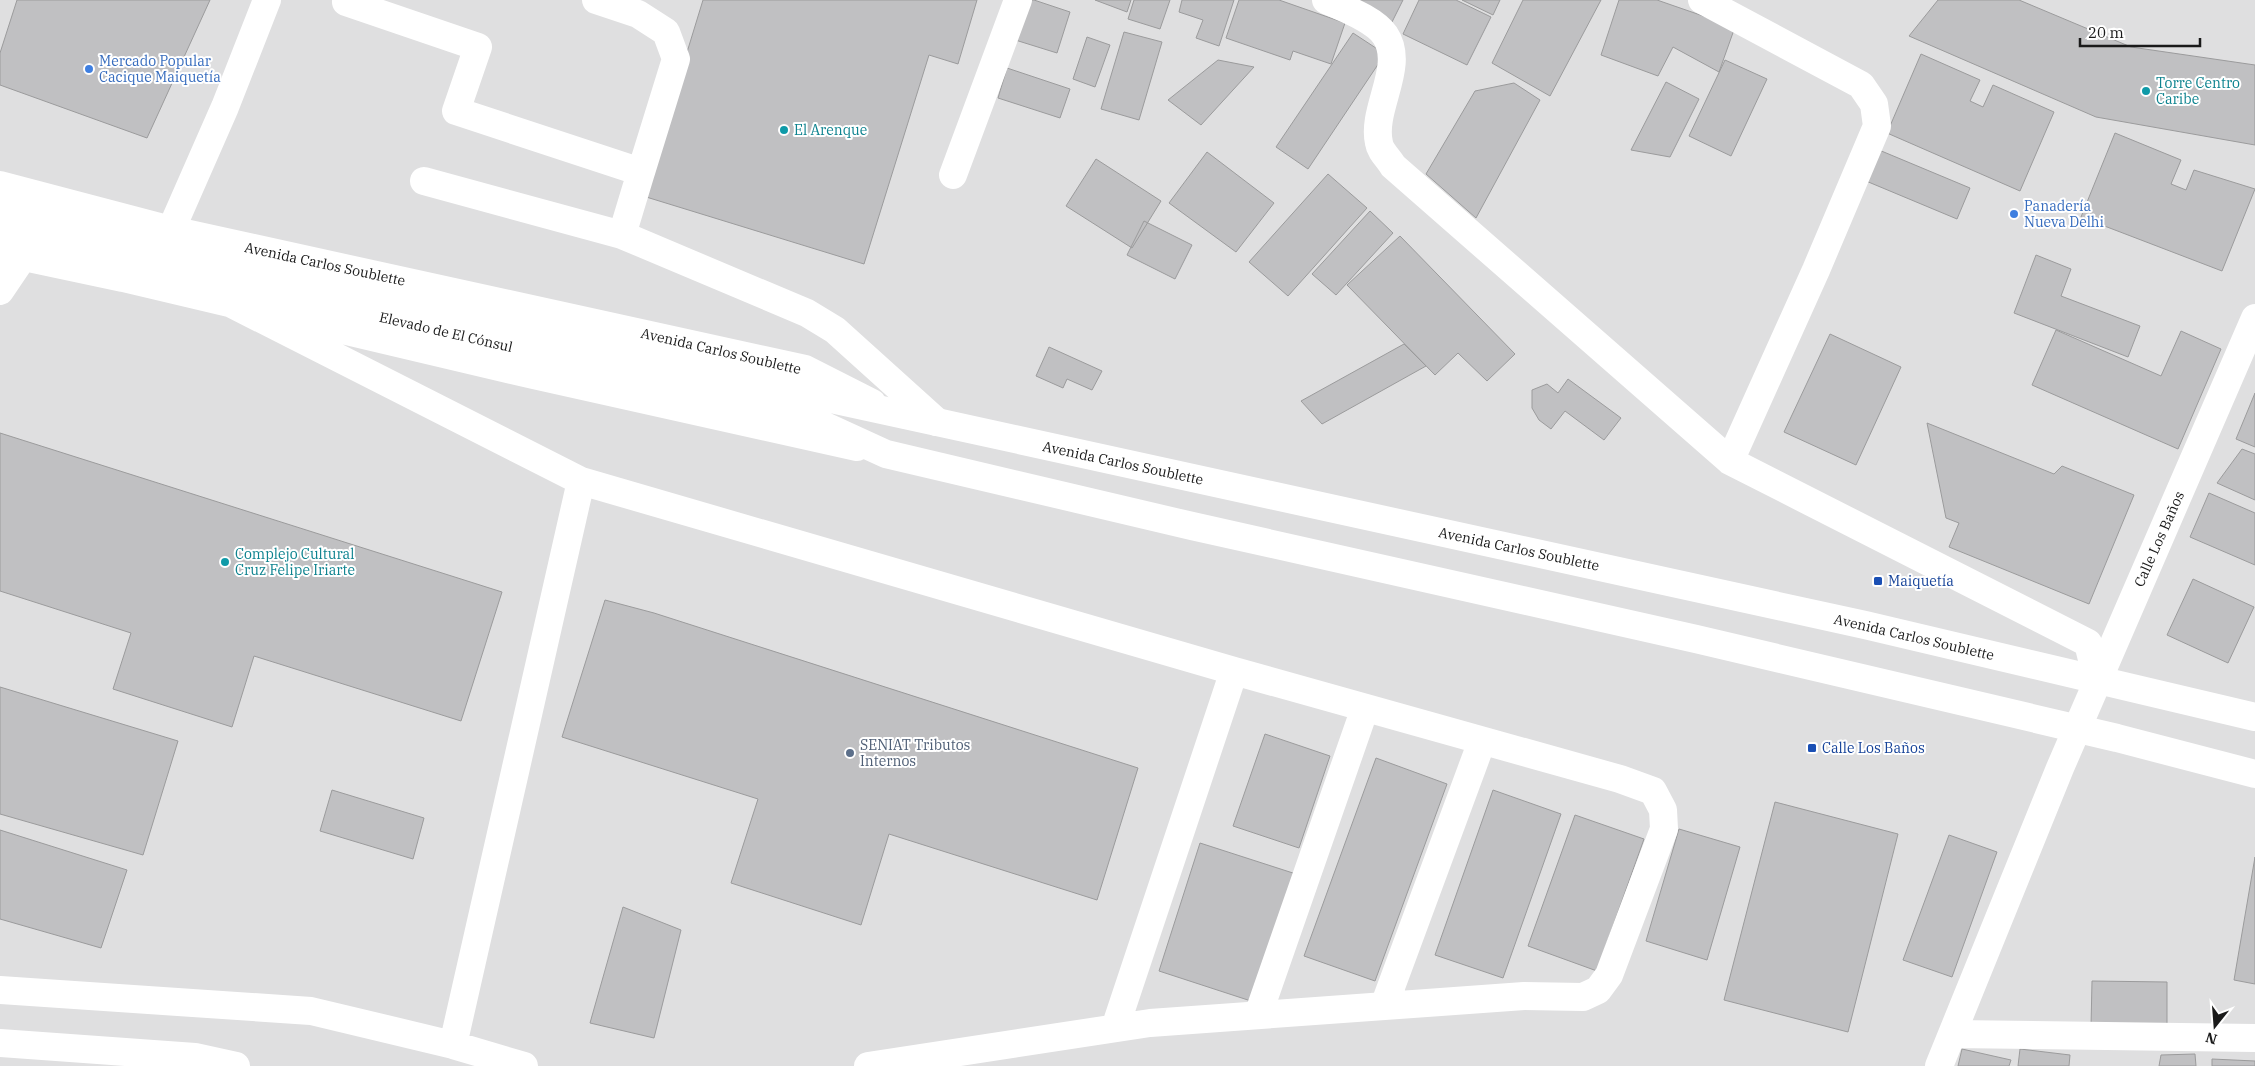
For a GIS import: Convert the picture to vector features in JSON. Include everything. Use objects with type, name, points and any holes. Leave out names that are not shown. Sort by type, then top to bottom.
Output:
[{"type":"main road","points":[[171,230],[225,107],[267,0]]},
{"type":"main road","points":[[347,0],[346,2],[478,47],[456,111],[641,172]]},
{"type":"main road","points":[[596,0],[638,14],[666,32],[676,59],[622,235]]},
{"type":"main road","points":[[952,175],[1018,0]]},
{"type":"main road","points":[[1326,0],[1367,20],[1385,35],[1393,60],[1378,124],[1379,145],[1393,166],[1730,461],[2088,643],[2097,680]]},
{"type":"main road","points":[[1705,1],[1861,84],[1874,104],[1877,126],[1816,270],[1730,461]]},
{"type":"main road","points":[[424,181],[622,235],[814,318],[835,330],[937,422]]},
{"type":"main road","name":"Avenida Carlos Soublette","points":[[0,185],[171,230],[805,370],[892,413],[1866,625],[2255,717]]},
{"type":"main road","name":"Elevado de El Cónsul","points":[[0,204],[892,413]]},
{"type":"main road","name":"Elevado de El Cónsul","points":[[0,226],[804,416],[886,454]]},
{"type":"main road","points":[[0,291],[12,255],[230,303],[532,375],[886,454],[2077,729],[2255,774]]},
{"type":"main road","points":[[230,303],[581,481],[1234,671],[1620,779],[1653,792],[1663,810],[1664,829],[1609,974],[1598,990],[1583,997],[1524,996],[1150,1023],[868,1066]]},
{"type":"main road","name":"Calle Los Baños","points":[[1939,1066],[2097,680],[2255,318]]},
{"type":"main road","points":[[453,1046],[581,481]]},
{"type":"main road","points":[[1115,1028],[1234,671]]},
{"type":"main road","points":[[1258,1015],[1365,708]]},
{"type":"main road","points":[[1384,1006],[1482,741]]},
{"type":"main road","points":[[0,990],[311,1011],[453,1046],[524,1066]]},
{"type":"main road","points":[[1953,1034],[2255,1038]]},
{"type":"main road","points":[[0,1043],[195,1057],[236,1066]]},
{"type":"building","name":"Mercado Popular Cacique Maiquetía","points":[[17,0],[210,0],[147,138],[0,85],[0,53]]},
{"type":"building","name":"El Arenque","points":[[703,0],[977,0],[958,64],[929,55],[864,264],[643,196]]},
{"type":"building","points":[[1025,0],[1034,0],[1070,12],[1057,53],[1012,39]]},
{"type":"building","points":[[1095,0],[1131,0],[1127,12]]},
{"type":"building","points":[[1134,0],[1170,0],[1160,29],[1128,19]]},
{"type":"building","points":[[1182,0],[1234,0],[1219,46],[1196,38],[1203,20],[1179,12]]},
{"type":"building","points":[[1239,0],[1279,0],[1345,23],[1331,64],[1293,51],[1290,60],[1226,38]]},
{"type":"building","points":[[1347,0],[1403,0],[1392,22]]},
{"type":"building","points":[[1419,0],[1456,0],[1491,17],[1467,65],[1403,34]]},
{"type":"building","points":[[1462,0],[1500,0],[1493,15]]},
{"type":"building","points":[[1523,0],[1601,0],[1550,96],[1492,63]]},
{"type":"building","points":[[1619,0],[1657,0],[1735,27],[1719,72],[1673,47],[1658,76],[1601,55]]},
{"type":"building","name":"Torre Centro Caribe","points":[[1938,0],[2019,0],[2131,47],[2255,65],[2255,145],[2096,117],[1909,36]]},
{"type":"building","points":[[1124,32],[1162,42],[1139,120],[1101,109]]},
{"type":"building","points":[[1353,33],[1385,54],[1308,169],[1276,147]]},
{"type":"building","points":[[1087,37],[1110,45],[1095,87],[1073,79]]},
{"type":"building","points":[[1921,54],[1980,80],[1970,101],[1983,107],[1993,85],[2054,112],[2020,191],[1887,133]]},
{"type":"building","points":[[1218,60],[1254,67],[1201,125],[1168,100]]},
{"type":"building","points":[[1725,60],[1767,79],[1731,156],[1689,136]]},
{"type":"building","points":[[1007,68],[1070,89],[1060,118],[998,98]]},
{"type":"building","points":[[1666,82],[1699,99],[1670,157],[1631,150]]},
{"type":"building","points":[[1514,83],[1540,100],[1476,218],[1426,174],[1475,91]]},
{"type":"building","points":[[2115,133],[2181,160],[2171,184],[2186,190],[2194,170],[2255,189],[2222,271],[2081,217]]},
{"type":"building","points":[[1879,150],[1970,188],[1957,219],[1866,181]]},
{"type":"building","points":[[1207,152],[1274,203],[1236,252],[1169,203]]},
{"type":"building","points":[[1096,159],[1161,201],[1132,248],[1066,206]]},
{"type":"building","points":[[1328,174],[1367,208],[1288,296],[1249,262]]},
{"type":"building","points":[[1370,211],[1393,233],[1336,295],[1312,274]]},
{"type":"building","points":[[1144,221],[1192,245],[1175,279],[1127,255]]},
{"type":"building","points":[[1400,236],[1515,354],[1487,381],[1458,353],[1435,375],[1347,285]]},
{"type":"building","points":[[2036,255],[2071,269],[2061,296],[2140,326],[2128,357],[2014,313]]},
{"type":"building","points":[[2056,330],[2161,376],[2181,331],[2221,349],[2178,449],[2032,385]]},
{"type":"building","points":[[1830,334],[1901,367],[1856,465],[1784,432]]},
{"type":"building","points":[[1404,344],[1426,366],[1322,424],[1301,401]]},
{"type":"building","points":[[1049,347],[1102,371],[1092,390],[1067,379],[1063,388],[1036,376]]},
{"type":"building","points":[[1568,379],[1621,418],[1604,440],[1565,411],[1551,429],[1539,420],[1532,408],[1532,390],[1547,384],[1558,393]]},
{"type":"building","points":[[2255,393],[2255,447],[2236,439]]},
{"type":"building","points":[[1927,423],[2054,474],[2062,466],[2134,495],[2089,604],[1949,547],[1959,523],[1946,518]]},
{"type":"building","points":[[0,433],[502,592],[461,721],[254,656],[232,727],[113,689],[131,633],[0,591]]},
{"type":"building","points":[[2242,449],[2255,454],[2255,500],[2217,483]]},
{"type":"building","points":[[2209,493],[2255,513],[2255,565],[2190,537]]},
{"type":"building","points":[[2193,579],[2254,607],[2228,663],[2167,635]]},
{"type":"building","name":"SENIAT Tributos Internos","points":[[605,600],[654,613],[1138,768],[1097,900],[889,834],[861,925],[731,883],[758,799],[562,737]]},
{"type":"building","points":[[0,687],[178,741],[143,855],[0,814]]},
{"type":"building","points":[[1265,734],[1330,756],[1299,848],[1233,826]]},
{"type":"building","points":[[1376,758],[1447,784],[1375,981],[1304,956]]},
{"type":"building","points":[[332,790],[424,818],[413,859],[320,831]]},
{"type":"building","points":[[1493,790],[1561,814],[1503,978],[1435,955]]},
{"type":"building","points":[[1775,802],[1898,834],[1848,1032],[1724,1000]]},
{"type":"building","points":[[1575,815],[1644,839],[1597,971],[1528,946]]},
{"type":"building","points":[[1679,829],[1740,847],[1707,960],[1646,941]]},
{"type":"building","points":[[0,830],[127,870],[101,948],[0,919]]},
{"type":"building","points":[[1949,835],[1997,852],[1952,977],[1903,960]]},
{"type":"building","points":[[1200,843],[1296,874],[1254,1002],[1159,971]]},
{"type":"building","points":[[2255,857],[2255,984],[2234,980]]},
{"type":"building","points":[[623,907],[681,930],[654,1038],[590,1023]]},
{"type":"building","points":[[2092,981],[2167,982],[2167,1028],[2091,1027]]},
{"type":"building","points":[[1962,1049],[2011,1060],[2009,1066],[1958,1066]]},
{"type":"building","points":[[2020,1049],[2070,1055],[2069,1066],[2018,1066]]},
{"type":"building","points":[[2195,1054],[2196,1066],[2159,1066],[2161,1055]]},
{"type":"building","points":[[2212,1059],[2255,1061],[2255,1066],[2212,1066]]},
{"type":"place","name":"Mercado Popular Cacique Maiquetía","points":[[89,69]]},
{"type":"place","name":"Torre Centro Caribe","points":[[2146,91]]},
{"type":"place","name":"El Arenque","points":[[784,130]]},
{"type":"place","name":"Panadería Nueva Delhi","points":[[2014,214]]},
{"type":"place","name":"Complejo Cultural Cruz Felipe Iriarte","points":[[225,562]]},
{"type":"place","name":"Maiquetía","points":[[1878,581]]},
{"type":"place","name":"Calle Los Baños","points":[[1812,748]]},
{"type":"place","name":"SENIAT Tributos Internos","points":[[850,753]]}]
